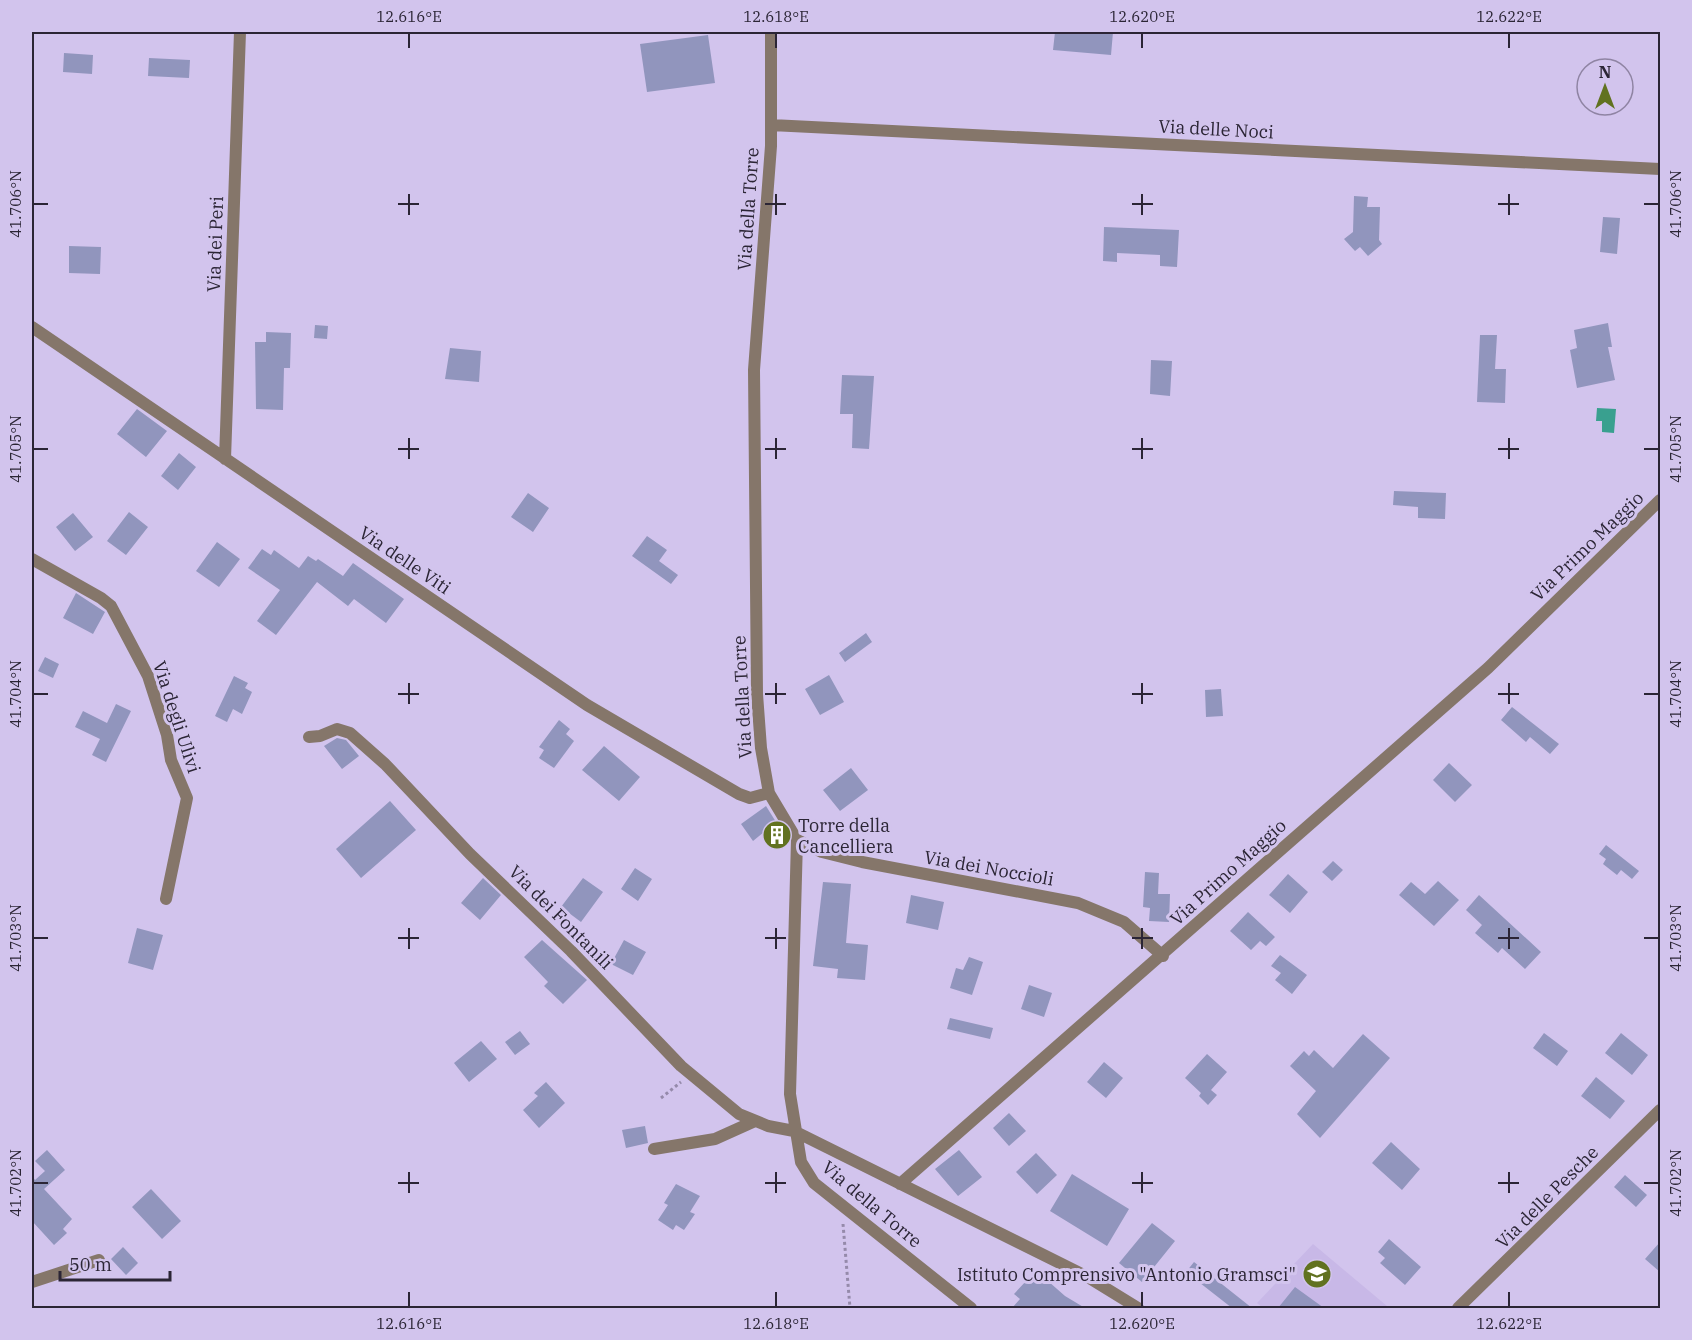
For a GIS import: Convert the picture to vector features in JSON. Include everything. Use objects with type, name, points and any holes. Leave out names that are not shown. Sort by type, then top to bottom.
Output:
[{"type":"street","name":"Via dei Peri","points":[[225,459],[240,32]]},
{"type":"street","name":"Via della Torre","points":[[771,32],[771,125],[754,359],[757,694],[761,748],[769,793],[797,840],[789,1083],[794,1131],[806,1172],[814,1183],[971,1308]]},
{"type":"street","name":"Via delle Noci","points":[[771,125],[1660,169]]},
{"type":"street","name":"Via delle Viti","points":[[32,327],[587,705],[739,794],[750,798],[769,793]]},
{"type":"street","name":"Via Primo Maggio","points":[[900,1185],[1488,668],[1660,500]]},
{"type":"street","name":"Via degli Ulivi","points":[[32,559],[111,606],[148,676],[167,735],[171,760],[188,802],[166,899]]},
{"type":"street","name":"Via dei Fontanili","points":[[309,737],[320,736],[334,729],[344,730],[377,756],[457,841],[571,951],[691,1074],[730,1107],[755,1121],[778,1129],[794,1131]]},
{"type":"street","name":"Via dei Noccioli","points":[[797,840],[822,852],[870,864],[1078,903],[1124,922],[1162,956]]},
{"type":"street","name":"Via delle Pesche","points":[[1458,1308],[1660,1110]]},
{"type":"street","points":[[654,1149],[716,1139],[755,1121]]},
{"type":"street","points":[[794,1131],[1086,1276],[1138,1308]]},
{"type":"street","points":[[32,1282],[99,1260]]},
{"type":"path","points":[[661,1098],[691,1074]]},
{"type":"path","points":[[842,1206],[850,1308]]},
{"type":"shaded area","points":[[1597,408],[1616,409],[1614,433],[1602,432],[1602,421],[1596,421]]},
{"type":"shaded area","name":"Istituto Comprensivo \"Antonio Gramsci\"","points":[[1313,1244],[1387,1306],[1386,1308],[1263,1308],[1257,1303]]},
{"type":"building","points":[[1055,32],[1113,32],[1111,55],[1053,50]]},
{"type":"building","points":[[708,35],[715,83],[647,92],[640,44]]},
{"type":"building","points":[[64,53],[93,55],[92,74],[63,72]]},
{"type":"building","points":[[149,58],[190,60],[189,78],[148,76]]},
{"type":"building","points":[[1354,196],[1368,197],[1367,207],[1380,207],[1379,240],[1382,244],[1368,256],[1360,247],[1355,251],[1344,239],[1353,232]]},
{"type":"building","points":[[1603,217],[1620,218],[1617,254],[1600,252]]},
{"type":"building","points":[[1104,227],[1179,230],[1177,267],[1160,266],[1160,255],[1117,253],[1117,262],[1103,261]]},
{"type":"building","points":[[69,246],[101,247],[100,274],[69,273]]},
{"type":"building","points":[[1608,323],[1612,347],[1608,347],[1615,380],[1577,388],[1570,350],[1577,348],[1574,330]]},
{"type":"building","points":[[315,325],[328,326],[327,339],[314,338]]},
{"type":"building","points":[[266,332],[291,333],[290,368],[284,368],[283,410],[256,409],[255,342],[266,342]]},
{"type":"building","points":[[1480,335],[1497,335],[1495,369],[1506,369],[1505,403],[1477,402]]},
{"type":"building","points":[[450,348],[481,351],[479,382],[445,379]]},
{"type":"building","points":[[1151,360],[1172,361],[1170,396],[1150,394]]},
{"type":"building","points":[[842,375],[874,376],[869,449],[852,448],[853,414],[840,414]]},
{"type":"building","points":[[137,409],[167,431],[146,457],[117,434]]},
{"type":"building","points":[[179,453],[196,467],[178,490],[161,476]]},
{"type":"building","points":[[1394,491],[1446,493],[1445,519],[1418,518],[1418,507],[1393,505]]},
{"type":"building","points":[[528,493],[549,508],[533,532],[511,517]]},
{"type":"building","points":[[129,512],[148,527],[126,555],[107,541]]},
{"type":"building","points":[[73,513],[93,537],[75,551],[56,527]]},
{"type":"building","points":[[647,536],[667,550],[659,561],[678,575],[671,584],[632,556]]},
{"type":"building","points":[[217,542],[240,559],[219,587],[196,571]]},
{"type":"building","points":[[262,549],[271,555],[274,550],[299,568],[308,556],[316,561],[318,559],[343,576],[353,563],[404,599],[386,623],[354,599],[348,606],[317,582],[276,635],[257,621],[280,590],[248,568]]},
{"type":"building","points":[[76,593],[105,612],[93,634],[63,618]]},
{"type":"building","points":[[866,633],[872,642],[845,662],[839,653]]},
{"type":"building","points":[[45,657],[59,664],[53,678],[38,671]]},
{"type":"building","points":[[829,675],[844,702],[820,715],[805,689]]},
{"type":"building","points":[[234,676],[248,683],[245,688],[252,692],[242,714],[233,709],[227,722],[215,716]]},
{"type":"building","points":[[1221,689],[1223,716],[1206,717],[1205,690]]},
{"type":"building","points":[[116,704],[131,711],[106,762],[92,755],[100,739],[75,727],[83,711],[107,723]]},
{"type":"building","points":[[1512,707],[1559,744],[1550,754],[1530,737],[1526,742],[1501,720]]},
{"type":"building","points":[[559,720],[570,729],[566,734],[574,741],[554,768],[539,758],[544,750],[539,747]]},
{"type":"building","points":[[337,738],[346,740],[359,756],[342,769],[324,746]]},
{"type":"building","points":[[604,746],[640,777],[619,801],[582,770]]},
{"type":"building","points":[[1449,763],[1472,785],[1455,802],[1433,780]]},
{"type":"building","points":[[851,768],[868,790],[840,811],[823,790]]},
{"type":"building","points":[[390,801],[416,830],[361,878],[336,849]]},
{"type":"building","points":[[766,806],[786,838],[775,846],[764,832],[753,841],[741,824]]},
{"type":"building","points":[[1606,845],[1639,871],[1632,879],[1621,870],[1617,875],[1603,864],[1606,859],[1599,854]]},
{"type":"building","points":[[1333,861],[1343,870],[1332,881],[1322,872]]},
{"type":"building","points":[[635,868],[652,879],[638,901],[621,889]]},
{"type":"building","points":[[1145,872],[1159,873],[1158,894],[1170,894],[1169,922],[1149,921],[1150,908],[1143,907]]},
{"type":"building","points":[[1288,874],[1308,892],[1290,913],[1269,895]]},
{"type":"building","points":[[483,878],[501,895],[480,920],[461,903]]},
{"type":"building","points":[[583,878],[603,892],[581,922],[561,907]]},
{"type":"building","points":[[1438,881],[1459,900],[1434,926],[1399,895],[1411,882],[1425,894]]},
{"type":"building","points":[[823,882],[851,884],[846,943],[868,945],[865,980],[837,978],[838,969],[813,966]]},
{"type":"building","points":[[911,895],[944,902],[938,930],[906,923]]},
{"type":"building","points":[[1479,895],[1541,952],[1525,969],[1502,948],[1498,953],[1475,933],[1482,925],[1466,910]]},
{"type":"building","points":[[1248,912],[1275,937],[1266,946],[1260,941],[1251,950],[1230,931]]},
{"type":"building","points":[[137,928],[163,935],[153,970],[128,963]]},
{"type":"building","points":[[542,940],[587,980],[563,1004],[544,986],[548,982],[524,957]]},
{"type":"building","points":[[624,940],[646,952],[633,975],[611,964]]},
{"type":"building","points":[[1280,955],[1307,975],[1292,994],[1275,980],[1281,973],[1271,966]]},
{"type":"building","points":[[969,957],[983,962],[972,995],[950,988],[956,968],[963,970]]},
{"type":"building","points":[[1029,985],[1052,993],[1044,1017],[1021,1009]]},
{"type":"building","points":[[950,1018],[993,1028],[990,1039],[947,1029]]},
{"type":"building","points":[[520,1031],[530,1044],[515,1055],[505,1042]]},
{"type":"building","points":[[1544,1033],[1568,1051],[1557,1066],[1533,1048]]},
{"type":"building","points":[[1621,1033],[1648,1055],[1632,1075],[1605,1053]]},
{"type":"building","points":[[1363,1034],[1390,1058],[1320,1138],[1297,1114],[1316,1091],[1290,1066],[1304,1051],[1309,1056],[1314,1050],[1333,1068]]},
{"type":"building","points":[[481,1041],[497,1059],[469,1082],[454,1063]]},
{"type":"building","points":[[1207,1054],[1227,1072],[1211,1090],[1217,1095],[1208,1105],[1199,1096],[1201,1093],[1185,1078]]},
{"type":"building","points":[[1104,1062],[1123,1078],[1106,1098],[1087,1082]]},
{"type":"building","points":[[1596,1077],[1625,1101],[1610,1119],[1581,1096]]},
{"type":"building","points":[[546,1082],[565,1103],[539,1128],[523,1110],[538,1096],[534,1093]]},
{"type":"building","points":[[1009,1113],[1026,1131],[1009,1146],[993,1128]]},
{"type":"building","points":[[645,1126],[648,1143],[626,1148],[622,1130]]},
{"type":"building","points":[[1391,1142],[1420,1169],[1402,1190],[1372,1163]]},
{"type":"building","points":[[47,1150],[65,1170],[44,1189],[72,1219],[63,1229],[67,1233],[54,1245],[32,1221],[32,1176],[35,1180],[45,1171],[35,1161]]},
{"type":"building","points":[[959,1150],[982,1177],[958,1196],[935,1169]]},
{"type":"building","points":[[1036,1153],[1057,1175],[1037,1194],[1016,1172]]},
{"type":"building","points":[[1072,1174],[1129,1209],[1107,1246],[1050,1211]]},
{"type":"building","points":[[1625,1175],[1647,1195],[1636,1207],[1614,1187]]},
{"type":"building","points":[[676,1184],[700,1196],[690,1212],[695,1214],[684,1230],[676,1225],[673,1230],[658,1220],[668,1205],[664,1203]]},
{"type":"building","points":[[151,1189],[181,1221],[162,1239],[132,1207]]},
{"type":"building","points":[[1152,1223],[1175,1241],[1142,1282],[1119,1263]]},
{"type":"building","points":[[1389,1239],[1421,1267],[1405,1285],[1380,1263],[1385,1258],[1378,1252]]},
{"type":"building","points":[[1660,1242],[1660,1272],[1645,1259]]},
{"type":"building","points":[[123,1247],[138,1263],[126,1275],[111,1259]]},
{"type":"building","points":[[1194,1262],[1252,1308],[1232,1308],[1186,1272]]},
{"type":"building","points":[[1040,1274],[1065,1296],[1085,1308],[1012,1308],[1020,1299],[1014,1294],[1027,1280],[1031,1284]]},
{"type":"building","points":[[1295,1287],[1324,1308],[1278,1308]]},
{"type":"place","name":"Torre della Cancelliera","points":[[777,835]]},
{"type":"place","name":"Istituto Comprensivo \"Antonio Gramsci\"","points":[[1317,1274]]}]
